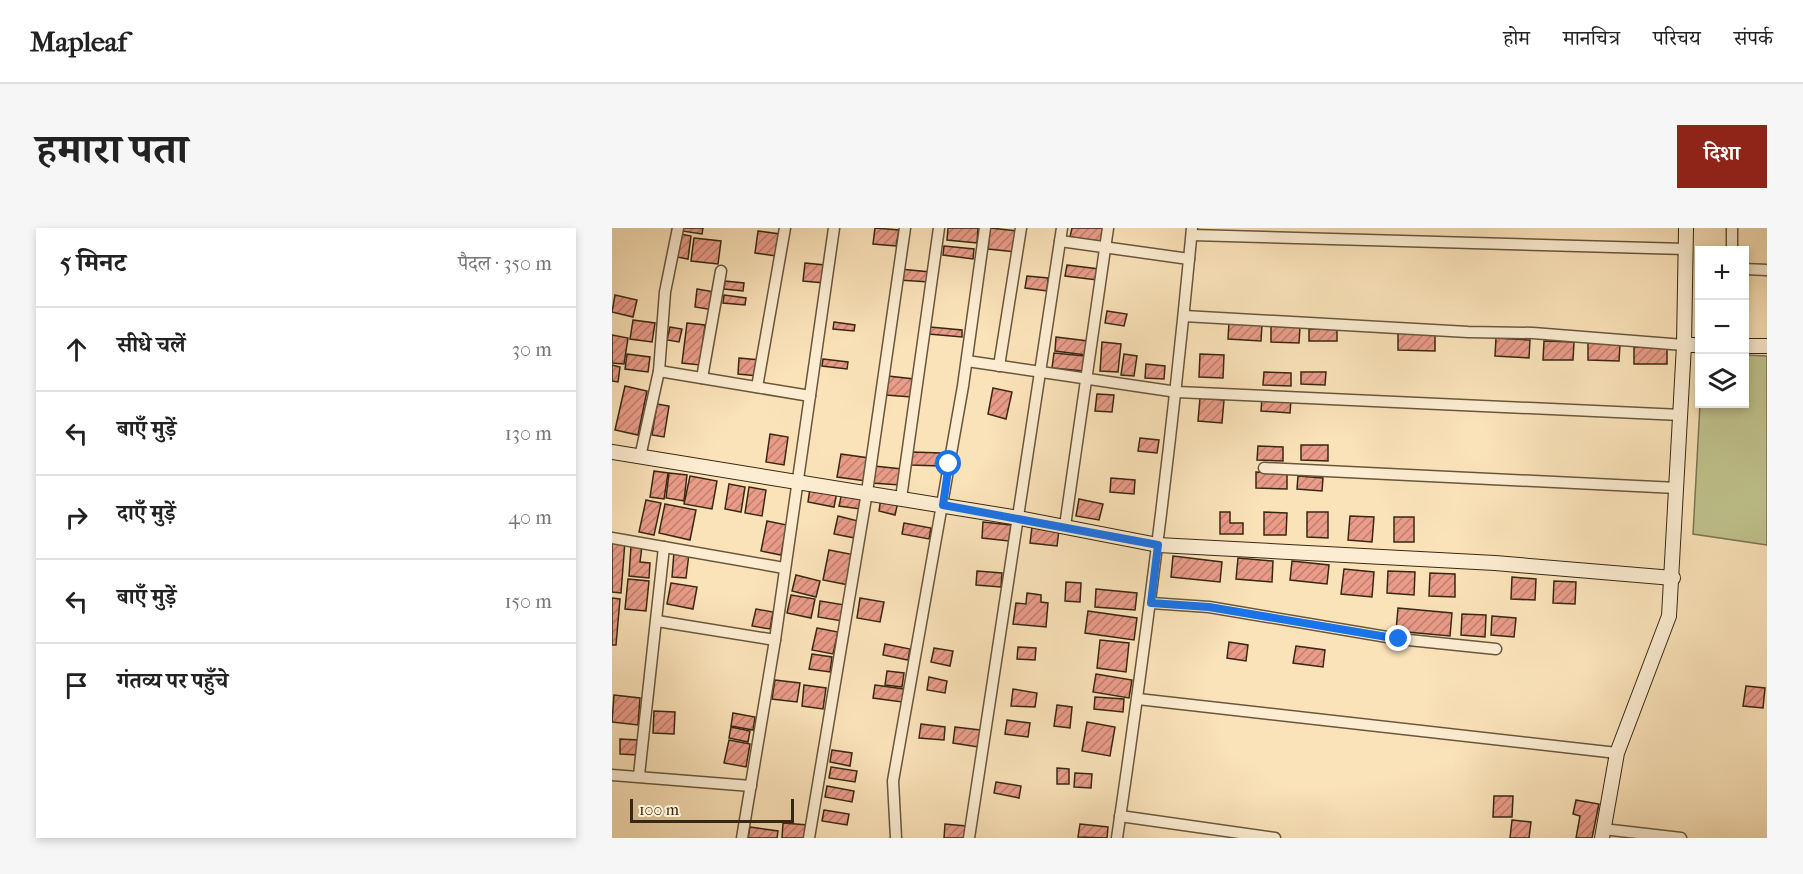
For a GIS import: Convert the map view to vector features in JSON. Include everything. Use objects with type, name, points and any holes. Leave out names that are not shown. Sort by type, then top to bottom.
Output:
[{"type":"street","points":[[640,457],[659,371],[665,292],[678,228]]},
{"type":"street","points":[[757,387],[785,228]]},
{"type":"street","points":[[742,838],[775,640],[834,228]]},
{"type":"street","points":[[809,838],[867,492],[905,228]]},
{"type":"street","points":[[901,498],[939,228]]},
{"type":"street","points":[[896,838],[894,781],[967,361],[985,228]]},
{"type":"street","points":[[999,366],[1021,228]]},
{"type":"street","points":[[969,838],[1062,228]]},
{"type":"street","points":[[1065,526],[1108,228]]},
{"type":"street","points":[[1681,838],[1603,833],[1617,753],[1669,616],[1681,415],[1686,228]]},
{"type":"street","points":[[1732,228],[1732,246]]},
{"type":"street","points":[[1117,838],[1151,603],[1177,392],[1192,231],[1685,249]]},
{"type":"street","points":[[1060,241],[1190,259]]},
{"type":"street","points":[[1749,269],[1767,270]]},
{"type":"street","points":[[702,378],[721,272]]},
{"type":"street","points":[[1184,316],[1468,332],[1533,333],[1695,345]]},
{"type":"street","points":[[1749,346],[1767,346]]},
{"type":"street","points":[[967,361],[1177,392],[1681,415]]},
{"type":"street","points":[[659,371],[810,396]]},
{"type":"street","points":[[612,452],[798,483],[867,492],[1065,526],[1158,545],[1495,563],[1672,578]]},
{"type":"street","points":[[1264,468],[1677,488]]},
{"type":"street","points":[[612,538],[784,568]]},
{"type":"street","points":[[639,775],[664,547]]},
{"type":"street","points":[[1151,603],[1209,607],[1399,639],[1497,649]]},
{"type":"street","points":[[657,621],[775,640]]},
{"type":"street","points":[[1138,699],[1617,753]]},
{"type":"street","points":[[612,775],[639,775],[751,786]]},
{"type":"street","points":[[1120,816],[1275,838]]},
{"type":"green space","points":[[1749,355],[1767,356],[1767,545],[1693,534],[1700,408],[1749,408]]},
{"type":"building","points":[[683,228],[703,228],[702,234],[682,231]]},
{"type":"building","points":[[875,228],[899,230],[896,246],[873,244]]},
{"type":"building","points":[[948,228],[978,228],[977,243],[947,240]]},
{"type":"building","points":[[990,228],[1019,231],[1016,252],[988,249]]},
{"type":"building","points":[[1072,228],[1106,228],[1104,242],[1070,237]]},
{"type":"building","points":[[758,231],[780,234],[776,256],[755,253]]},
{"type":"building","points":[[680,234],[691,236],[688,259],[677,257]]},
{"type":"building","points":[[694,238],[721,241],[718,264],[691,261]]},
{"type":"building","points":[[944,246],[974,249],[973,259],[943,255]]},
{"type":"building","points":[[805,263],[825,265],[824,283],[803,281]]},
{"type":"building","points":[[1067,265],[1099,269],[1097,280],[1065,276]]},
{"type":"building","points":[[900,269],[930,272],[929,282],[899,280]]},
{"type":"building","points":[[1027,276],[1048,278],[1047,291],[1025,288]]},
{"type":"building","points":[[725,281],[744,283],[743,291],[724,289]]},
{"type":"building","points":[[697,289],[715,292],[713,310],[695,307]]},
{"type":"building","points":[[615,295],[637,300],[633,317],[612,312]]},
{"type":"building","points":[[724,295],[746,298],[745,305],[723,303]]},
{"type":"building","points":[[1107,311],[1127,314],[1124,326],[1105,323]]},
{"type":"building","points":[[633,320],[655,323],[652,342],[630,339]]},
{"type":"building","points":[[834,322],[855,325],[854,331],[833,329]]},
{"type":"building","points":[[1229,322],[1262,324],[1261,341],[1228,339]]},
{"type":"building","points":[[687,323],[705,325],[700,365],[682,363]]},
{"type":"building","points":[[1271,326],[1300,327],[1299,343],[1271,342]]},
{"type":"building","points":[[670,327],[682,329],[679,342],[667,340]]},
{"type":"building","points":[[930,327],[962,330],[962,337],[929,334]]},
{"type":"building","points":[[1309,329],[1337,329],[1337,341],[1309,341]]},
{"type":"building","points":[[1398,333],[1435,333],[1435,351],[1398,350]]},
{"type":"building","points":[[612,335],[628,338],[624,364],[612,363]]},
{"type":"building","points":[[1056,337],[1088,341],[1086,355],[1055,351]]},
{"type":"building","points":[[1496,338],[1530,340],[1529,358],[1495,356]]},
{"type":"building","points":[[1544,341],[1574,342],[1573,360],[1543,360]]},
{"type":"building","points":[[1102,342],[1121,344],[1118,372],[1100,371]]},
{"type":"building","points":[[1588,343],[1620,344],[1619,361],[1588,360]]},
{"type":"building","points":[[1634,347],[1667,348],[1667,364],[1634,364]]},
{"type":"building","points":[[1054,353],[1085,356],[1084,371],[1052,368]]},
{"type":"building","points":[[627,354],[650,357],[648,372],[625,369]]},
{"type":"building","points":[[1124,354],[1137,356],[1134,376],[1121,375]]},
{"type":"building","points":[[1200,354],[1224,355],[1223,378],[1199,377]]},
{"type":"building","points":[[739,358],[760,360],[758,376],[738,374]]},
{"type":"building","points":[[823,359],[848,362],[847,369],[822,366]]},
{"type":"building","points":[[1146,364],[1165,366],[1164,379],[1145,378]]},
{"type":"building","points":[[612,365],[620,367],[618,382],[612,381]]},
{"type":"building","points":[[1264,372],[1291,373],[1291,386],[1263,385]]},
{"type":"building","points":[[1301,372],[1326,372],[1325,385],[1301,384]]},
{"type":"building","points":[[888,376],[914,379],[911,397],[886,395]]},
{"type":"building","points":[[625,386],[647,391],[638,435],[615,430]]},
{"type":"building","points":[[993,388],[1012,392],[1006,419],[988,414]]},
{"type":"building","points":[[1097,394],[1114,395],[1112,412],[1095,411]]},
{"type":"building","points":[[1200,398],[1224,400],[1222,423],[1198,421]]},
{"type":"building","points":[[1262,398],[1291,400],[1290,413],[1261,411]]},
{"type":"building","points":[[657,404],[669,406],[664,437],[652,435]]},
{"type":"building","points":[[770,434],[788,437],[784,465],[766,462]]},
{"type":"building","points":[[1140,438],[1159,440],[1157,453],[1138,451]]},
{"type":"building","points":[[1301,445],[1328,445],[1328,461],[1301,460]]},
{"type":"building","points":[[1258,446],[1283,447],[1283,461],[1257,460]]},
{"type":"building","points":[[912,452],[941,453],[940,466],[911,465]]},
{"type":"building","points":[[841,454],[869,458],[866,481],[837,477]]},
{"type":"building","points":[[874,466],[902,469],[900,485],[872,483]]},
{"type":"building","points":[[654,471],[668,473],[664,499],[650,497]]},
{"type":"building","points":[[1256,472],[1287,473],[1287,489],[1256,488]]},
{"type":"building","points":[[669,473],[687,475],[684,501],[666,498]]},
{"type":"building","points":[[690,476],[717,481],[712,509],[684,504]]},
{"type":"building","points":[[1298,476],[1323,478],[1322,491],[1297,489]]},
{"type":"building","points":[[1111,478],[1135,480],[1134,494],[1110,492]]},
{"type":"building","points":[[729,484],[745,487],[741,512],[725,509]]},
{"type":"building","points":[[749,487],[766,490],[762,516],[745,513]]},
{"type":"building","points":[[810,488],[837,492],[834,507],[808,502]]},
{"type":"building","points":[[842,492],[862,495],[860,509],[839,506]]},
{"type":"building","points":[[881,498],[898,502],[895,515],[879,511]]},
{"type":"building","points":[[1079,499],[1103,504],[1099,520],[1076,516]]},
{"type":"building","points":[[646,500],[661,503],[654,535],[639,532]]},
{"type":"building","points":[[665,504],[696,510],[690,540],[659,533]]},
{"type":"building","points":[[1220,512],[1230,512],[1230,523],[1243,523],[1243,534],[1220,534]]},
{"type":"building","points":[[1264,512],[1287,513],[1286,535],[1264,535]]},
{"type":"building","points":[[1307,512],[1328,512],[1328,538],[1307,537]]},
{"type":"building","points":[[838,516],[858,521],[855,538],[834,534]]},
{"type":"building","points":[[1350,516],[1374,517],[1372,542],[1348,540]]},
{"type":"building","points":[[1394,517],[1414,517],[1414,542],[1394,542]]},
{"type":"building","points":[[767,521],[787,525],[781,555],[761,551]]},
{"type":"building","points":[[983,522],[1011,525],[1009,541],[982,538]]},
{"type":"building","points":[[904,523],[931,528],[929,539],[902,534]]},
{"type":"building","points":[[1032,527],[1059,530],[1057,546],[1030,543]]},
{"type":"building","points":[[612,540],[625,541],[621,593],[612,592]]},
{"type":"building","points":[[631,546],[642,546],[640,562],[650,563],[649,578],[629,576]]},
{"type":"building","points":[[829,550],[855,555],[849,585],[823,580]]},
{"type":"building","points":[[674,552],[689,554],[686,578],[672,577]]},
{"type":"building","points":[[1173,556],[1222,562],[1220,582],[1171,577]]},
{"type":"building","points":[[1238,558],[1273,561],[1272,582],[1236,579]]},
{"type":"building","points":[[1292,561],[1329,565],[1327,584],[1290,580]]},
{"type":"building","points":[[1344,569],[1374,572],[1372,597],[1341,594]]},
{"type":"building","points":[[977,571],[1002,573],[1001,587],[976,585]]},
{"type":"building","points":[[1388,571],[1415,572],[1414,595],[1387,593]]},
{"type":"building","points":[[1430,573],[1455,574],[1455,597],[1429,596]]},
{"type":"building","points":[[796,575],[820,581],[816,597],[792,591]]},
{"type":"building","points":[[1512,577],[1536,579],[1535,600],[1511,599]]},
{"type":"building","points":[[628,579],[649,581],[646,611],[625,609]]},
{"type":"building","points":[[1554,581],[1576,582],[1575,604],[1553,603]]},
{"type":"building","points":[[1066,582],[1081,583],[1080,602],[1065,601]]},
{"type":"building","points":[[671,583],[697,587],[693,609],[667,604]]},
{"type":"building","points":[[1096,589],[1137,593],[1135,610],[1095,607]]},
{"type":"building","points":[[1027,593],[1041,595],[1041,602],[1048,603],[1046,627],[1013,624],[1016,603],[1026,604]]},
{"type":"building","points":[[791,595],[815,599],[811,618],[787,613]]},
{"type":"building","points":[[612,598],[620,599],[616,645],[612,645]]},
{"type":"building","points":[[860,598],[884,602],[880,622],[857,618]]},
{"type":"building","points":[[820,601],[845,605],[842,621],[818,617]]},
{"type":"building","points":[[1398,608],[1452,613],[1450,636],[1396,631]]},
{"type":"building","points":[[756,609],[773,612],[770,629],[752,626]]},
{"type":"building","points":[[1088,611],[1137,618],[1134,640],[1085,633]]},
{"type":"building","points":[[1462,614],[1486,615],[1485,637],[1461,635]]},
{"type":"building","points":[[1492,616],[1516,618],[1514,637],[1491,635]]},
{"type":"building","points":[[817,628],[838,632],[833,654],[812,650]]},
{"type":"building","points":[[1100,640],[1129,643],[1126,672],[1097,668]]},
{"type":"building","points":[[1229,642],[1248,645],[1246,661],[1227,658]]},
{"type":"building","points":[[885,644],[910,649],[908,660],[883,655]]},
{"type":"building","points":[[1296,646],[1325,650],[1323,667],[1293,663]]},
{"type":"building","points":[[1018,647],[1036,648],[1035,660],[1017,659]]},
{"type":"building","points":[[934,648],[953,651],[950,666],[931,662]]},
{"type":"building","points":[[812,654],[832,657],[830,672],[809,669]]},
{"type":"building","points":[[887,671],[904,673],[902,687],[885,685]]},
{"type":"building","points":[[1096,674],[1132,680],[1129,698],[1093,692]]},
{"type":"building","points":[[929,677],[947,681],[945,693],[927,690]]},
{"type":"building","points":[[775,680],[800,683],[797,702],[772,699]]},
{"type":"building","points":[[804,685],[826,688],[823,709],[802,706]]},
{"type":"building","points":[[875,685],[904,689],[902,702],[873,698]]},
{"type":"building","points":[[1746,686],[1765,688],[1763,708],[1743,706]]},
{"type":"building","points":[[1013,689],[1037,693],[1035,707],[1011,706]]},
{"type":"building","points":[[614,695],[640,698],[638,725],[612,722]]},
{"type":"building","points":[[1095,697],[1124,699],[1123,712],[1094,709]]},
{"type":"building","points":[[1057,705],[1072,707],[1070,728],[1054,726]]},
{"type":"building","points":[[654,711],[675,712],[674,734],[653,733]]},
{"type":"building","points":[[733,713],[755,717],[753,730],[731,726]]},
{"type":"building","points":[[1007,720],[1030,723],[1028,737],[1005,734]]},
{"type":"building","points":[[1087,722],[1115,727],[1110,756],[1082,751]]},
{"type":"building","points":[[921,724],[945,727],[944,740],[919,738]]},
{"type":"building","points":[[731,727],[750,731],[748,742],[729,738]]},
{"type":"building","points":[[955,727],[980,730],[978,747],[953,743]]},
{"type":"building","points":[[620,739],[638,740],[638,755],[620,754]]},
{"type":"building","points":[[729,740],[750,744],[746,767],[724,763]]},
{"type":"building","points":[[832,750],[852,753],[850,766],[830,762]]},
{"type":"building","points":[[831,767],[857,771],[855,782],[829,778]]},
{"type":"building","points":[[1057,768],[1069,769],[1069,784],[1057,784]]},
{"type":"building","points":[[1075,773],[1092,774],[1091,788],[1074,787]]},
{"type":"building","points":[[996,782],[1021,786],[1019,798],[994,793]]},
{"type":"building","points":[[827,786],[854,791],[852,802],[825,797]]},
{"type":"building","points":[[1494,796],[1513,796],[1512,817],[1493,817]]},
{"type":"building","points":[[1576,800],[1599,804],[1592,838],[1576,838],[1580,816],[1573,814]]},
{"type":"building","points":[[824,810],[849,814],[847,825],[822,821]]},
{"type":"building","points":[[1512,820],[1531,822],[1529,838],[1510,838]]},
{"type":"building","points":[[783,823],[808,825],[807,838],[782,838]]},
{"type":"building","points":[[945,824],[966,826],[966,838],[944,838]]},
{"type":"building","points":[[1080,824],[1108,827],[1107,838],[1078,837]]},
{"type":"building","points":[[750,827],[778,831],[777,838],[748,838]]},
{"type":"route","points":[[949,464],[943,505],[1158,545],[1151,603],[1209,607],[1399,639]]}]
